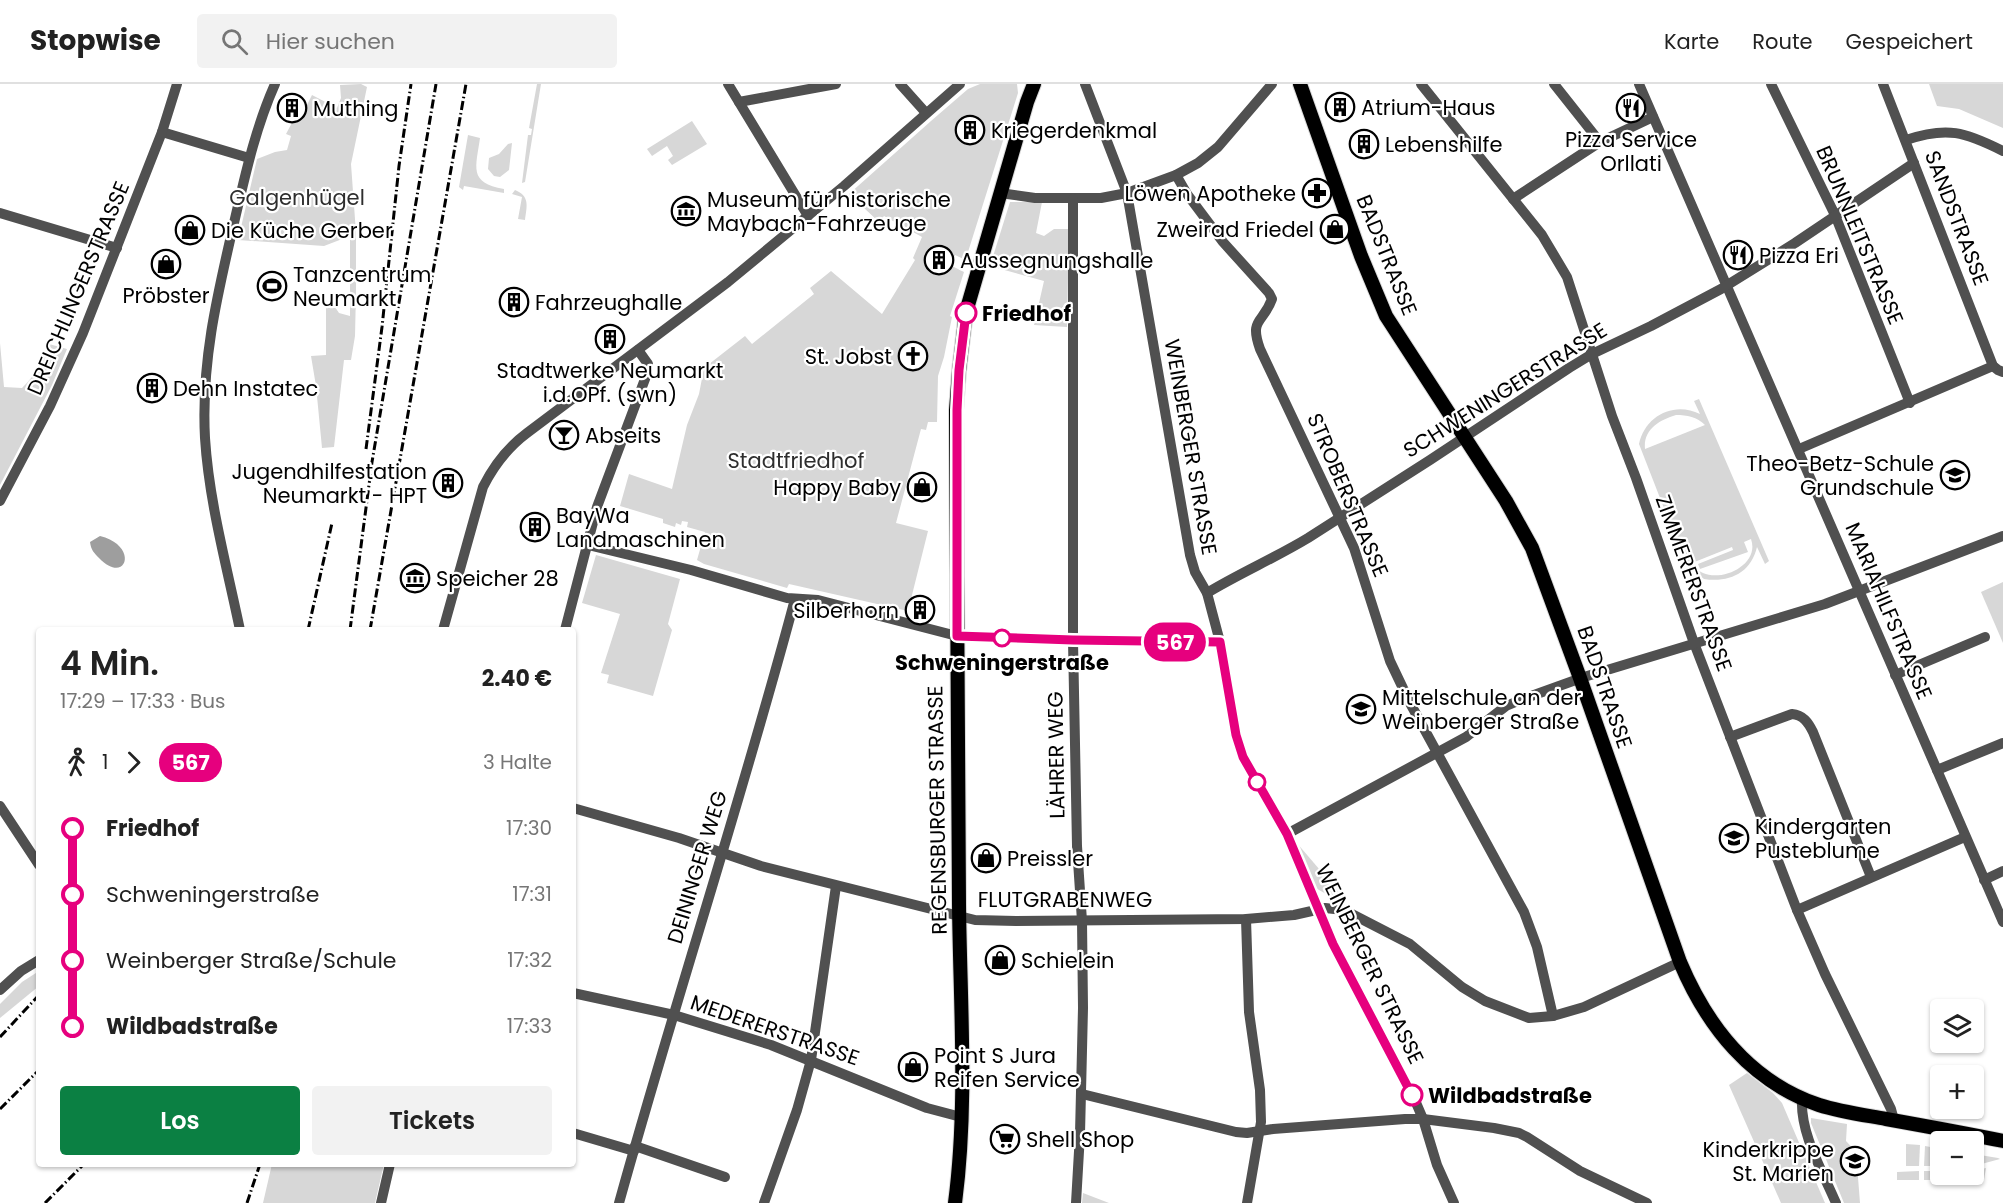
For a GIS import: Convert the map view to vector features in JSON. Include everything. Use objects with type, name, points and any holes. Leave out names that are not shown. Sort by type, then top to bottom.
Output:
[{"type":"main road","name":"REGENSBURGER STRASSE","points":[[1026,84],[1027,102]]},
{"type":"main road","name":"REGENSBURGER STRASSE","points":[[955,1203],[961,1116],[957,636],[959,370],[966,312],[1034,84]]},
{"type":"main road","name":"BADSTRASSE","points":[[1300,84],[1382,308],[1506,501],[1528,540],[1695,998],[1726,1041],[1742,1058],[1766,1077],[1802,1098],[1839,1110],[2003,1141]]},
{"type":"street","name":"DREICHLINGERSTRASSE","points":[[0,501],[50,406],[83,333],[162,132],[177,84]]},
{"type":"street","points":[[239,627],[209,473],[205,438],[205,407],[210,329],[249,158],[274,84]]},
{"type":"street","points":[[728,84],[808,216]]},
{"type":"street","points":[[739,102],[836,84]]},
{"type":"street","points":[[900,84],[926,113]]},
{"type":"street","points":[[444,627],[479,500],[493,469],[514,443],[716,292],[808,216],[960,84]]},
{"type":"street","name":"WEINBERGER STRASSE","points":[[1085,84],[1127,194],[1190,555],[1195,572],[1207,593],[1220,642],[1240,748],[1287,834],[1333,944],[1411,1091],[1423,1119],[1437,1165],[1454,1203]]},
{"type":"street","points":[[1000,193],[1035,198],[1101,198],[1127,194],[1176,175],[1198,163],[1218,147],[1272,84]]},
{"type":"street","name":"ZIMMERERSTRASSE","points":[[1421,84],[1542,235],[1567,277],[1612,416],[1694,643],[1797,910],[1825,974],[1891,1109],[1894,1120]]},
{"type":"street","points":[[1554,84],[1600,142]]},
{"type":"street","name":"MARIAHILFSTRASSE","points":[[1639,84],[2003,922]]},
{"type":"street","name":"BRUNNLEITSTRASSE","points":[[1771,84],[1835,215],[1910,403]]},
{"type":"street","name":"SANDSTRASSE","points":[[1883,84],[1998,369]]},
{"type":"street","points":[[1513,199],[1600,142],[1653,117]]},
{"type":"street","points":[[162,132],[249,158]]},
{"type":"street","points":[[1906,140],[1932,132],[1947,132],[1978,138],[2003,151]]},
{"type":"street","name":"SCHWENINGERSTRASSE","points":[[1207,593],[1275,558],[1592,354],[1727,286],[1781,253],[1914,163]]},
{"type":"street","name":"STROBERSTRASSE","points":[[1176,175],[1186,194],[1217,234],[1269,292],[1272,299],[1256,326],[1255,335],[1260,349],[1354,548],[1390,661],[1410,703],[1524,912],[1537,947],[1553,1016]]},
{"type":"street","name":"LÄHRER WEG","points":[[1073,199],[1073,640],[1083,1008],[1082,1094],[1076,1203]]},
{"type":"street","points":[[0,213],[117,248]]},
{"type":"street","points":[[566,627],[606,483],[648,372],[648,364],[638,350]]},
{"type":"street","points":[[1799,449],[1998,369]]},
{"type":"street","points":[[1287,834],[1466,737],[1506,706],[1580,678],[1859,592],[2003,536]]},
{"type":"street","points":[[588,545],[795,599],[818,600],[957,636],[1220,642]]},
{"type":"street","name":"DEININGER WEG","points":[[619,1203],[721,852],[763,718],[795,599]]},
{"type":"street","points":[[1895,675],[1985,637]]},
{"type":"street","points":[[1730,737],[1792,714],[1804,719],[1813,732],[1872,878]]},
{"type":"street","points":[[1936,770],[2003,743]]},
{"type":"street","points":[[0,806],[36,860]]},
{"type":"street","name":"FLUTGRABENWEG","points":[[576,809],[761,866],[959,917],[993,921],[1246,919],[1294,915],[1318,909],[1344,910],[1398,936],[1462,987],[1485,1000],[1529,1018],[1553,1016],[1584,1007],[1680,962]]},
{"type":"street","points":[[1797,910],[1965,837]]},
{"type":"street","points":[[1984,880],[2003,872]]},
{"type":"street","points":[[764,1203],[797,1110],[811,1060],[836,886]]},
{"type":"street","points":[[1246,919],[1249,1012],[1260,1090],[1260,1131],[1247,1203]]},
{"type":"street","points":[[0,990],[21,971],[36,962]]},
{"type":"street","name":"MEDERERSTRASSE","points":[[576,994],[674,1016],[771,1045],[927,1108],[961,1116]]},
{"type":"street","points":[[1082,1094],[1236,1132],[1423,1119],[1471,1124],[1519,1133],[1580,1171],[1647,1203]]},
{"type":"street","points":[[1802,1098],[1806,1133],[1836,1203]]},
{"type":"street","points":[[576,1134],[634,1148],[725,1177]]},
{"type":"street","points":[[381,1203],[389,1167]]},
{"type":"green space","name":"Galgenhügel","points":[[361,84],[367,87],[351,164],[356,233],[355,336],[351,360],[344,360],[334,447],[322,448],[311,356],[326,355],[326,303],[333,304],[339,313],[350,316],[350,236],[324,246],[238,240],[257,159],[287,150],[291,136],[286,134],[295,117],[300,119],[312,95],[337,108],[341,98],[340,85]]},
{"type":"green space","points":[[537,84],[541,84],[525,182],[522,183],[528,135],[531,135],[532,129],[529,128]]},
{"type":"green space","name":"Stadtfriedhof","points":[[980,84],[1017,84],[1018,93],[968,252],[971,256],[970,262],[955,255],[950,265],[964,272],[950,316],[952,317],[944,357],[938,376],[937,422],[928,422],[926,430],[921,429],[896,523],[928,531],[908,611],[789,584],[787,588],[704,564],[697,560],[705,532],[687,527],[688,522],[682,521],[681,525],[676,523],[675,527],[663,523],[663,519],[620,506],[629,474],[672,489],[687,425],[699,394],[704,368],[745,336],[752,344],[814,294],[810,288],[831,271],[882,314],[915,260],[913,258],[922,237],[884,216],[879,222],[849,194],[968,89]]},
{"type":"green space","points":[[1929,84],[2003,84],[2003,128],[1959,109],[1937,106]]},
{"type":"green space","points":[[692,121],[707,144],[672,165],[668,160],[673,156],[667,146],[652,156],[647,149]]},
{"type":"green space","points":[[468,135],[480,138],[476,165],[480,178],[484,183],[504,189],[504,193],[464,186],[463,190],[459,187]]},
{"type":"green space","points":[[512,143],[509,170],[500,177],[494,176],[488,169],[489,158],[499,154],[508,144]]},
{"type":"green space","points":[[515,190],[525,198],[527,206],[525,220],[518,219],[522,197],[512,194]]},
{"type":"green space","points":[[1010,202],[1042,202],[1036,233],[1044,236],[1054,229],[1069,229],[1067,327],[1034,325],[1044,281],[990,266]]},
{"type":"green space","points":[[0,343],[4,387],[22,388],[35,373],[49,344],[67,349],[52,385],[0,485]]},
{"type":"green space","points":[[1699,399],[1769,561],[1765,564],[1757,547],[1750,564],[1744,570],[1722,579],[1704,579],[1683,557],[1639,444],[1647,426],[1662,414],[1680,409],[1700,414],[1694,401]],"holes":[[[1676,415],[1692,417],[1705,425],[1645,449],[1649,431],[1664,420]],[[1751,539],[1750,556],[1738,569],[1729,573],[1720,575],[1703,573],[1692,563],[1732,547],[1733,550],[1698,564],[1700,569],[1748,552],[1744,542]]]},
{"type":"green space","points":[[596,555],[680,579],[668,624],[672,630],[653,696],[607,683],[609,675],[601,673],[620,614],[582,603]]},
{"type":"green space","points":[[2003,582],[2003,643],[1981,592]]},
{"type":"green space","points":[[1296,842],[1337,890],[1342,900],[1338,901],[1314,887]]},
{"type":"green space","points":[[36,973],[36,988],[0,1018],[0,1004],[22,982]]},
{"type":"green space","points":[[1747,1073],[1782,1103],[1825,1203],[1781,1203],[1729,1085]]},
{"type":"green space","points":[[1811,1118],[1847,1124],[1846,1141],[1856,1152],[1860,1203],[1844,1203],[1811,1123]]},
{"type":"green space","points":[[1906,1144],[1920,1145],[1919,1166],[1906,1166]]},
{"type":"green space","points":[[1925,1146],[1930,1147],[1930,1166],[1924,1166]]},
{"type":"green space","points":[[1984,1156],[2000,1159],[1984,1163]]},
{"type":"green space","points":[[271,1167],[383,1167],[375,1203],[263,1203]]},
{"type":"green space","points":[[1919,1171],[1919,1180],[1897,1180],[1897,1172]]},
{"type":"green space","points":[[1924,1171],[1930,1171],[1930,1180],[1924,1180]]},
{"type":"green space","points":[[1083,1193],[1109,1203],[1082,1203]]},
{"type":"shaded area","points":[[100,536],[113,541],[121,548],[125,561],[122,566],[116,568],[108,566],[94,553],[90,542]]},
{"type":"railway","points":[[366,449],[399,166],[411,84]]},
{"type":"railway","points":[[350,627],[372,462],[436,84]]},
{"type":"railway","points":[[371,627],[466,84]]},
{"type":"railway","points":[[309,627],[332,523]]},
{"type":"railway","points":[[0,1037],[36,998]]},
{"type":"railway","points":[[0,1109],[36,1073]]},
{"type":"railway","points":[[45,1203],[81,1167]]},
{"type":"railway","points":[[247,1203],[259,1167]]},
{"type":"bus line","name":"567","points":[[966,313],[957,410],[957,636],[1220,642],[1236,735],[1243,757],[1287,834],[1333,944],[1412,1095]]},
{"type":"place","name":"Atrium-Haus","points":[[1340,107]]},
{"type":"place","name":"Muthing","points":[[292,108]]},
{"type":"place","name":"Pizza Service Orllati","points":[[1631,108]]},
{"type":"place","name":"Kriegerdenkmal","points":[[970,130]]},
{"type":"place","name":"Lebenshilfe","points":[[1364,144]]},
{"type":"place","name":"Löwen Apotheke","points":[[1317,193]]},
{"type":"place","name":"Museum für historische Maybach-Fahrzeuge","points":[[686,211]]},
{"type":"place","name":"Zweirad Friedel","points":[[1335,229]]},
{"type":"place","name":"Die Küche Gerber","points":[[190,230]]},
{"type":"place","name":"Pizza Eri","points":[[1738,255]]},
{"type":"place","name":"Aussegnungshalle","points":[[939,260]]},
{"type":"place","name":"Pröbster","points":[[166,264]]},
{"type":"place","name":"Tanzcentrum Neumarkt","points":[[272,286]]},
{"type":"place","name":"Fahrzeughalle","points":[[514,302]]},
{"type":"place","name":"Friedhof","points":[[966,313]]},
{"type":"place","name":"Stadtwerke Neumarkt i.d.OPf. (swn)","points":[[610,339]]},
{"type":"place","name":"St. Jobst","points":[[913,356]]},
{"type":"place","name":"Dehn Instatec","points":[[152,388]]},
{"type":"place","name":"Abseits","points":[[564,435]]},
{"type":"place","name":"Theo-Betz-Schule Grundschule","points":[[1955,475]]},
{"type":"place","name":"Jugendhilfestation Neumarkt - HPT","points":[[448,483]]},
{"type":"place","name":"Happy Baby","points":[[922,487]]},
{"type":"place","name":"BayWa Landmaschinen","points":[[535,527]]},
{"type":"place","name":"Speicher 28","points":[[415,578]]},
{"type":"place","name":"Silberhorn","points":[[920,610]]},
{"type":"place","name":"Schweningerstraße","points":[[1002,638]]},
{"type":"place","name":"Mittelschule an der Weinberger Straße","points":[[1361,709]]},
{"type":"place","name":"Kindergarten Pusteblume","points":[[1734,838]]},
{"type":"place","name":"Preissler","points":[[986,858]]},
{"type":"place","name":"Schielein","points":[[1000,960]]},
{"type":"place","name":"Point S Jura Reifen Service","points":[[913,1067]]},
{"type":"place","name":"Wildbadstraße","points":[[1412,1095]]},
{"type":"place","name":"Shell Shop","points":[[1005,1139]]},
{"type":"place","name":"Kinderkrippe St. Marien","points":[[1855,1161]]}]
